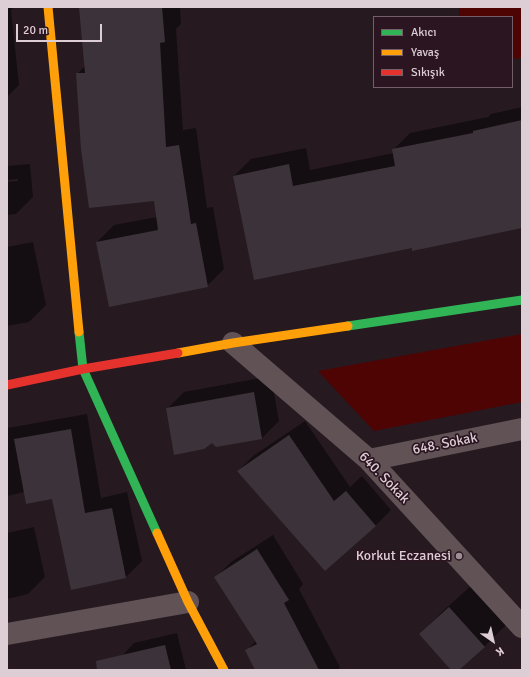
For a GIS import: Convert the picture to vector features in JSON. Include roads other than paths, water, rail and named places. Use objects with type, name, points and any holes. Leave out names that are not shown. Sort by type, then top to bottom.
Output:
[{"type":"street","points":[[48,7],[83,369],[188,602],[224,670]]},
{"type":"street","points":[[7,385],[83,369],[233,343],[522,300]]},
{"type":"street","name":"640. Sokak","points":[[233,343],[369,460],[522,627]]},
{"type":"street","name":"648. Sokak","points":[[369,460],[522,429]]},
{"type":"street","points":[[7,634],[188,602]]},
{"type":"place","name":"Korkut Eczanesi","points":[[459,556]]}]
